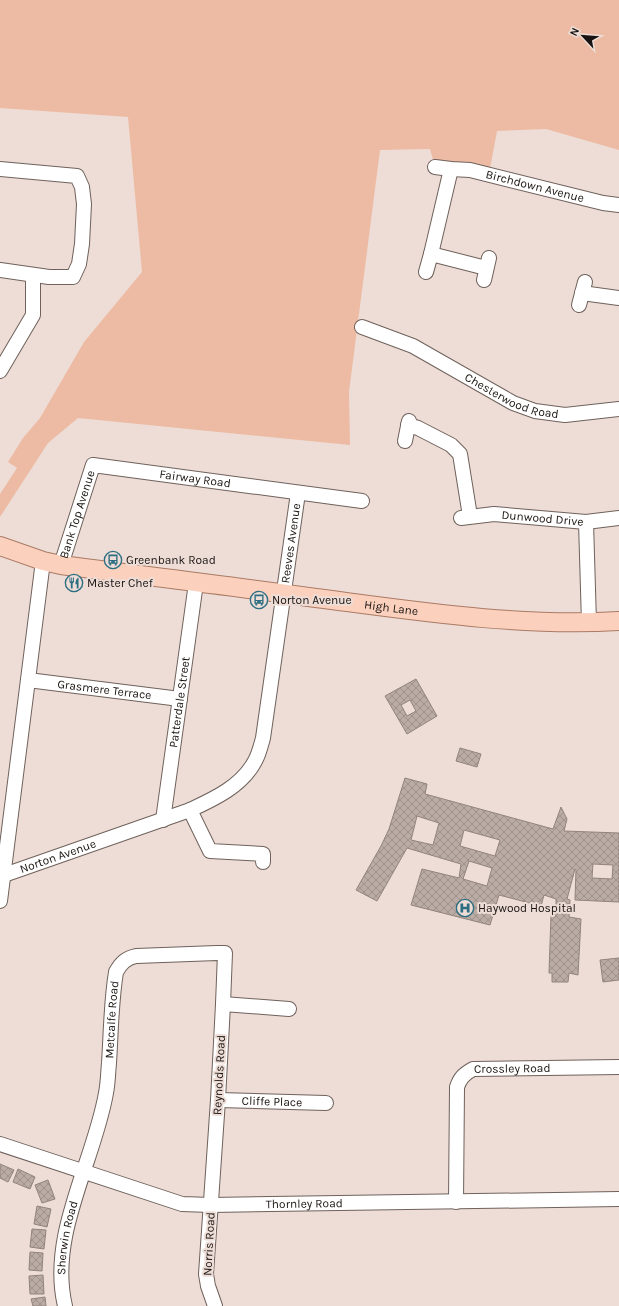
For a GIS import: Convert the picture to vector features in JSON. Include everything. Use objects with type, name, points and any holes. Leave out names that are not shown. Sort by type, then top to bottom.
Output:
[{"type":"main road","name":"High Lane","points":[[0,546],[44,561],[61,565],[408,610],[503,620],[589,623],[619,621]]},
{"type":"street","name":"Birchdown Avenue","points":[[435,167],[470,170],[603,203],[619,205]]},
{"type":"street","points":[[0,169],[77,176],[82,187],[84,204],[82,244],[79,264],[73,277],[49,276],[0,270]]},
{"type":"street","points":[[426,272],[452,169]]},
{"type":"street","points":[[431,254],[486,269]]},
{"type":"street","points":[[0,371],[33,315],[33,274]]},
{"type":"street","points":[[582,293],[619,298]]},
{"type":"street","name":"Chesterwood Road","points":[[362,327],[416,341],[513,403],[534,411],[565,415],[619,409]]},
{"type":"street","name":"Dunwood Drive","points":[[405,441],[409,423],[450,445],[460,454],[465,517],[494,514],[586,522],[589,623]]},
{"type":"street","name":"Fairway Road","points":[[93,465],[362,501]]},
{"type":"street","name":"Bank Top Avenue","points":[[61,565],[93,465]]},
{"type":"street","name":"Reeves Avenue","points":[[284,593],[298,493]]},
{"type":"street","points":[[586,522],[619,518]]},
{"type":"street","points":[[0,901],[44,561]]},
{"type":"street","name":"Patterdale Street","points":[[163,820],[196,583]]},
{"type":"street","name":"Norton Avenue","points":[[4,875],[190,810],[213,799],[242,779],[255,761],[263,738],[284,593]]},
{"type":"street","name":"Grasmere Terrace","points":[[28,680],[180,699]]},
{"type":"street","points":[[190,810],[210,851],[263,854],[263,862]]},
{"type":"street","name":"Reynolds Road","points":[[211,1205],[224,1004],[225,953],[217,953]]},
{"type":"street","name":"Metcalfe Road","points":[[84,1172],[100,1121],[106,1092],[114,980],[119,966],[129,958],[136,956],[217,953]]},
{"type":"street","points":[[224,1004],[289,1009]]},
{"type":"street","name":"Crossley Road","points":[[456,1202],[457,1087],[459,1080],[465,1074],[473,1069],[619,1067]]},
{"type":"street","name":"Cliffe Place","points":[[218,1100],[326,1103]]},
{"type":"street","name":"Thornley Road","points":[[0,1144],[182,1204],[211,1205],[619,1199]]},
{"type":"street","name":"Sherwin Road","points":[[65,1306],[61,1292],[62,1259],[68,1218],[84,1172]]},
{"type":"street","name":"Norris Road","points":[[211,1205],[206,1274],[208,1286],[215,1306]]},
{"type":"shaded area","points":[[0,0],[619,0],[619,150],[546,129],[497,131],[489,174],[435,167],[430,149],[380,150],[349,392],[350,445],[78,418],[48,443],[0,517],[0,494],[17,468],[8,462],[23,438],[40,418],[84,342],[142,272],[128,117],[0,108]]},
{"type":"building","points":[[416,679],[437,716],[407,734],[385,696]],"holes":[[[410,700],[416,711],[407,716],[401,705]]]},
{"type":"building","points":[[460,748],[481,754],[477,767],[456,761]]},
{"type":"building","points":[[405,778],[427,784],[425,794],[553,829],[561,807],[567,819],[564,831],[619,833],[619,902],[575,900],[575,869],[567,899],[570,900],[569,917],[581,919],[578,975],[569,973],[568,982],[552,982],[552,973],[549,973],[551,915],[554,915],[554,908],[556,909],[556,899],[544,895],[541,906],[499,895],[490,925],[411,905],[422,869],[459,878],[461,864],[407,848],[377,901],[356,890],[389,829]],"holes":[[[417,816],[439,823],[433,845],[411,840]],[[464,830],[500,840],[495,856],[460,846]],[[469,861],[492,868],[487,886],[463,879]],[[593,864],[613,865],[612,879],[592,878]]]},
{"type":"building","points":[[619,958],[619,980],[603,982],[600,960]]},
{"type":"building","points":[[0,1164],[14,1170],[8,1182],[0,1178]]},
{"type":"building","points":[[18,1169],[35,1177],[30,1189],[13,1182]]},
{"type":"building","points":[[48,1180],[55,1199],[42,1203],[35,1185]]},
{"type":"building","points":[[37,1206],[51,1209],[47,1227],[34,1224]]},
{"type":"building","points":[[32,1229],[46,1230],[44,1249],[30,1247]]},
{"type":"building","points":[[30,1252],[43,1253],[42,1271],[29,1270]]},
{"type":"building","points":[[43,1275],[44,1294],[30,1294],[29,1276]]},
{"type":"building","points":[[45,1297],[46,1306],[33,1306],[31,1299]]},
{"type":"place","name":"Greenbank Road","points":[[113,560]]},
{"type":"place","name":"Master Chef","points":[[74,583]]},
{"type":"place","name":"Norton Avenue","points":[[259,600]]},
{"type":"place","name":"Haywood Hospital","points":[[465,908]]}]
